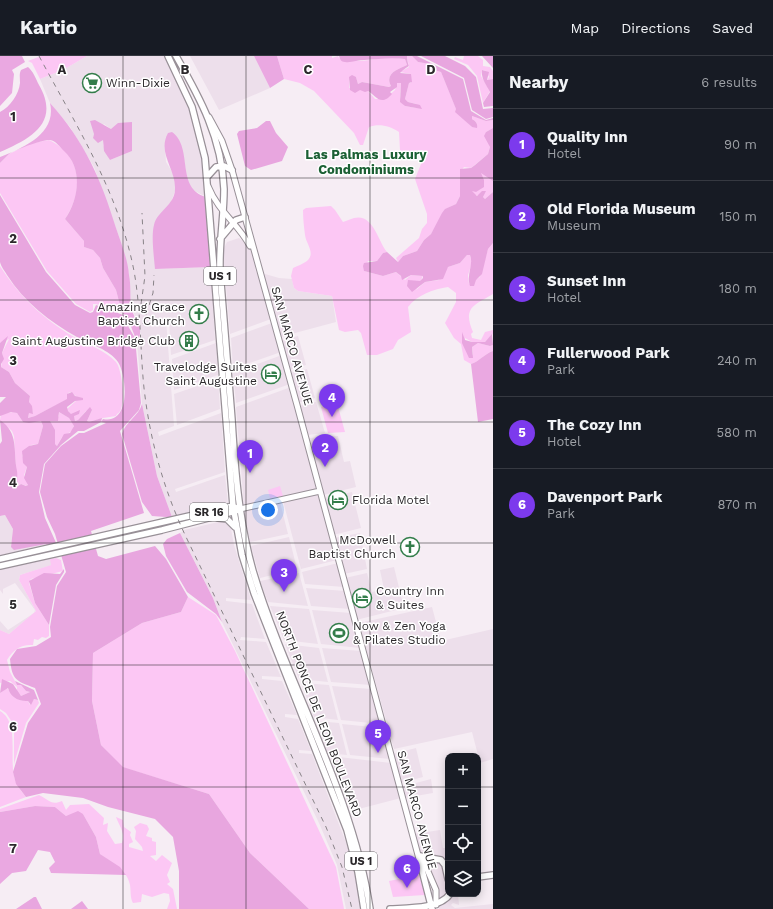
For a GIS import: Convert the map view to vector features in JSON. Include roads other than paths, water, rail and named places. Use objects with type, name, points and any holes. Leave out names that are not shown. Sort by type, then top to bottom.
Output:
[{"type":"main road","name":"NORTH PONCE DE LEON BOULEVARD","points":[[176,57],[207,112],[216,138],[222,166],[223,213],[220,239],[220,271],[240,509],[248,550],[264,603],[354,836],[365,877],[370,909]]},
{"type":"main road","name":"NORTH PONCE DE LEON BOULEVARD","points":[[170,59],[189,98],[196,117],[203,146],[208,184],[233,509],[236,529],[244,564],[257,603],[346,830],[358,872],[364,909]]},
{"type":"main road","name":"SAN MARCO AVENUE","points":[[207,112],[222,141],[232,170],[429,894]]},
{"type":"main road","points":[[207,177],[213,168],[222,166],[232,170]]},
{"type":"main road","name":"SAN MARCO AVENUE","points":[[208,184],[223,213],[234,223],[246,238],[255,254]]},
{"type":"main road","points":[[220,239],[244,214]]},
{"type":"main road","name":"SR 16","points":[[0,566],[49,556],[99,541],[233,509],[240,509],[320,491]]},
{"type":"main road","name":"SR 16","points":[[0,559],[207,519],[233,509]]},
{"type":"main road","points":[[207,519],[227,519],[236,529]]},
{"type":"main road","points":[[419,854],[441,860],[445,865]]},
{"type":"main road","points":[[419,854],[436,890],[435,906]]},
{"type":"main road","points":[[422,870],[424,863],[430,858]]},
{"type":"main road","points":[[481,876],[493,874]]},
{"type":"main road","points":[[429,894],[435,906]]},
{"type":"main road","points":[[414,907],[427,902],[429,894]]},
{"type":"main road","points":[[390,909],[435,906],[446,897]]},
{"type":"railway","points":[[39,56],[95,160],[118,214],[127,242],[136,286],[144,388],[150,427],[159,465],[171,503],[326,827],[342,867],[352,909]]},
{"type":"railway","points":[[141,304],[145,276],[142,213]]},
{"type":"railway","points":[[143,324],[153,293],[154,275]]},
{"type":"place","name":"Winn-Dixie","points":[[92,83]]},
{"type":"place","name":"Amazing Grace Baptist Church","points":[[199,314]]},
{"type":"place","name":"Saint Augustine Bridge Club","points":[[189,341]]},
{"type":"place","name":"Travelodge Suites Saint Augustine","points":[[271,374]]},
{"type":"place","name":"Fullerwood Park","points":[[332,417]]},
{"type":"place","name":"Old Florida Museum","points":[[325,467]]},
{"type":"place","name":"Quality Inn","points":[[250,473]]},
{"type":"place","name":"Florida Motel","points":[[338,500]]},
{"type":"place","name":"McDowell Baptist Church","points":[[410,547]]},
{"type":"place","name":"Sunset Inn","points":[[284,592]]},
{"type":"place","name":"Country Inn & Suites","points":[[362,598]]},
{"type":"place","name":"Now & Zen Yoga & Pilates Studio","points":[[339,633]]},
{"type":"place","name":"The Cozy Inn","points":[[378,753]]},
{"type":"place","name":"Davenport Park","points":[[407,888]]},
{"type":"district","name":"Las Palmas Luxury Condominiums","points":[[366,162]]}]
